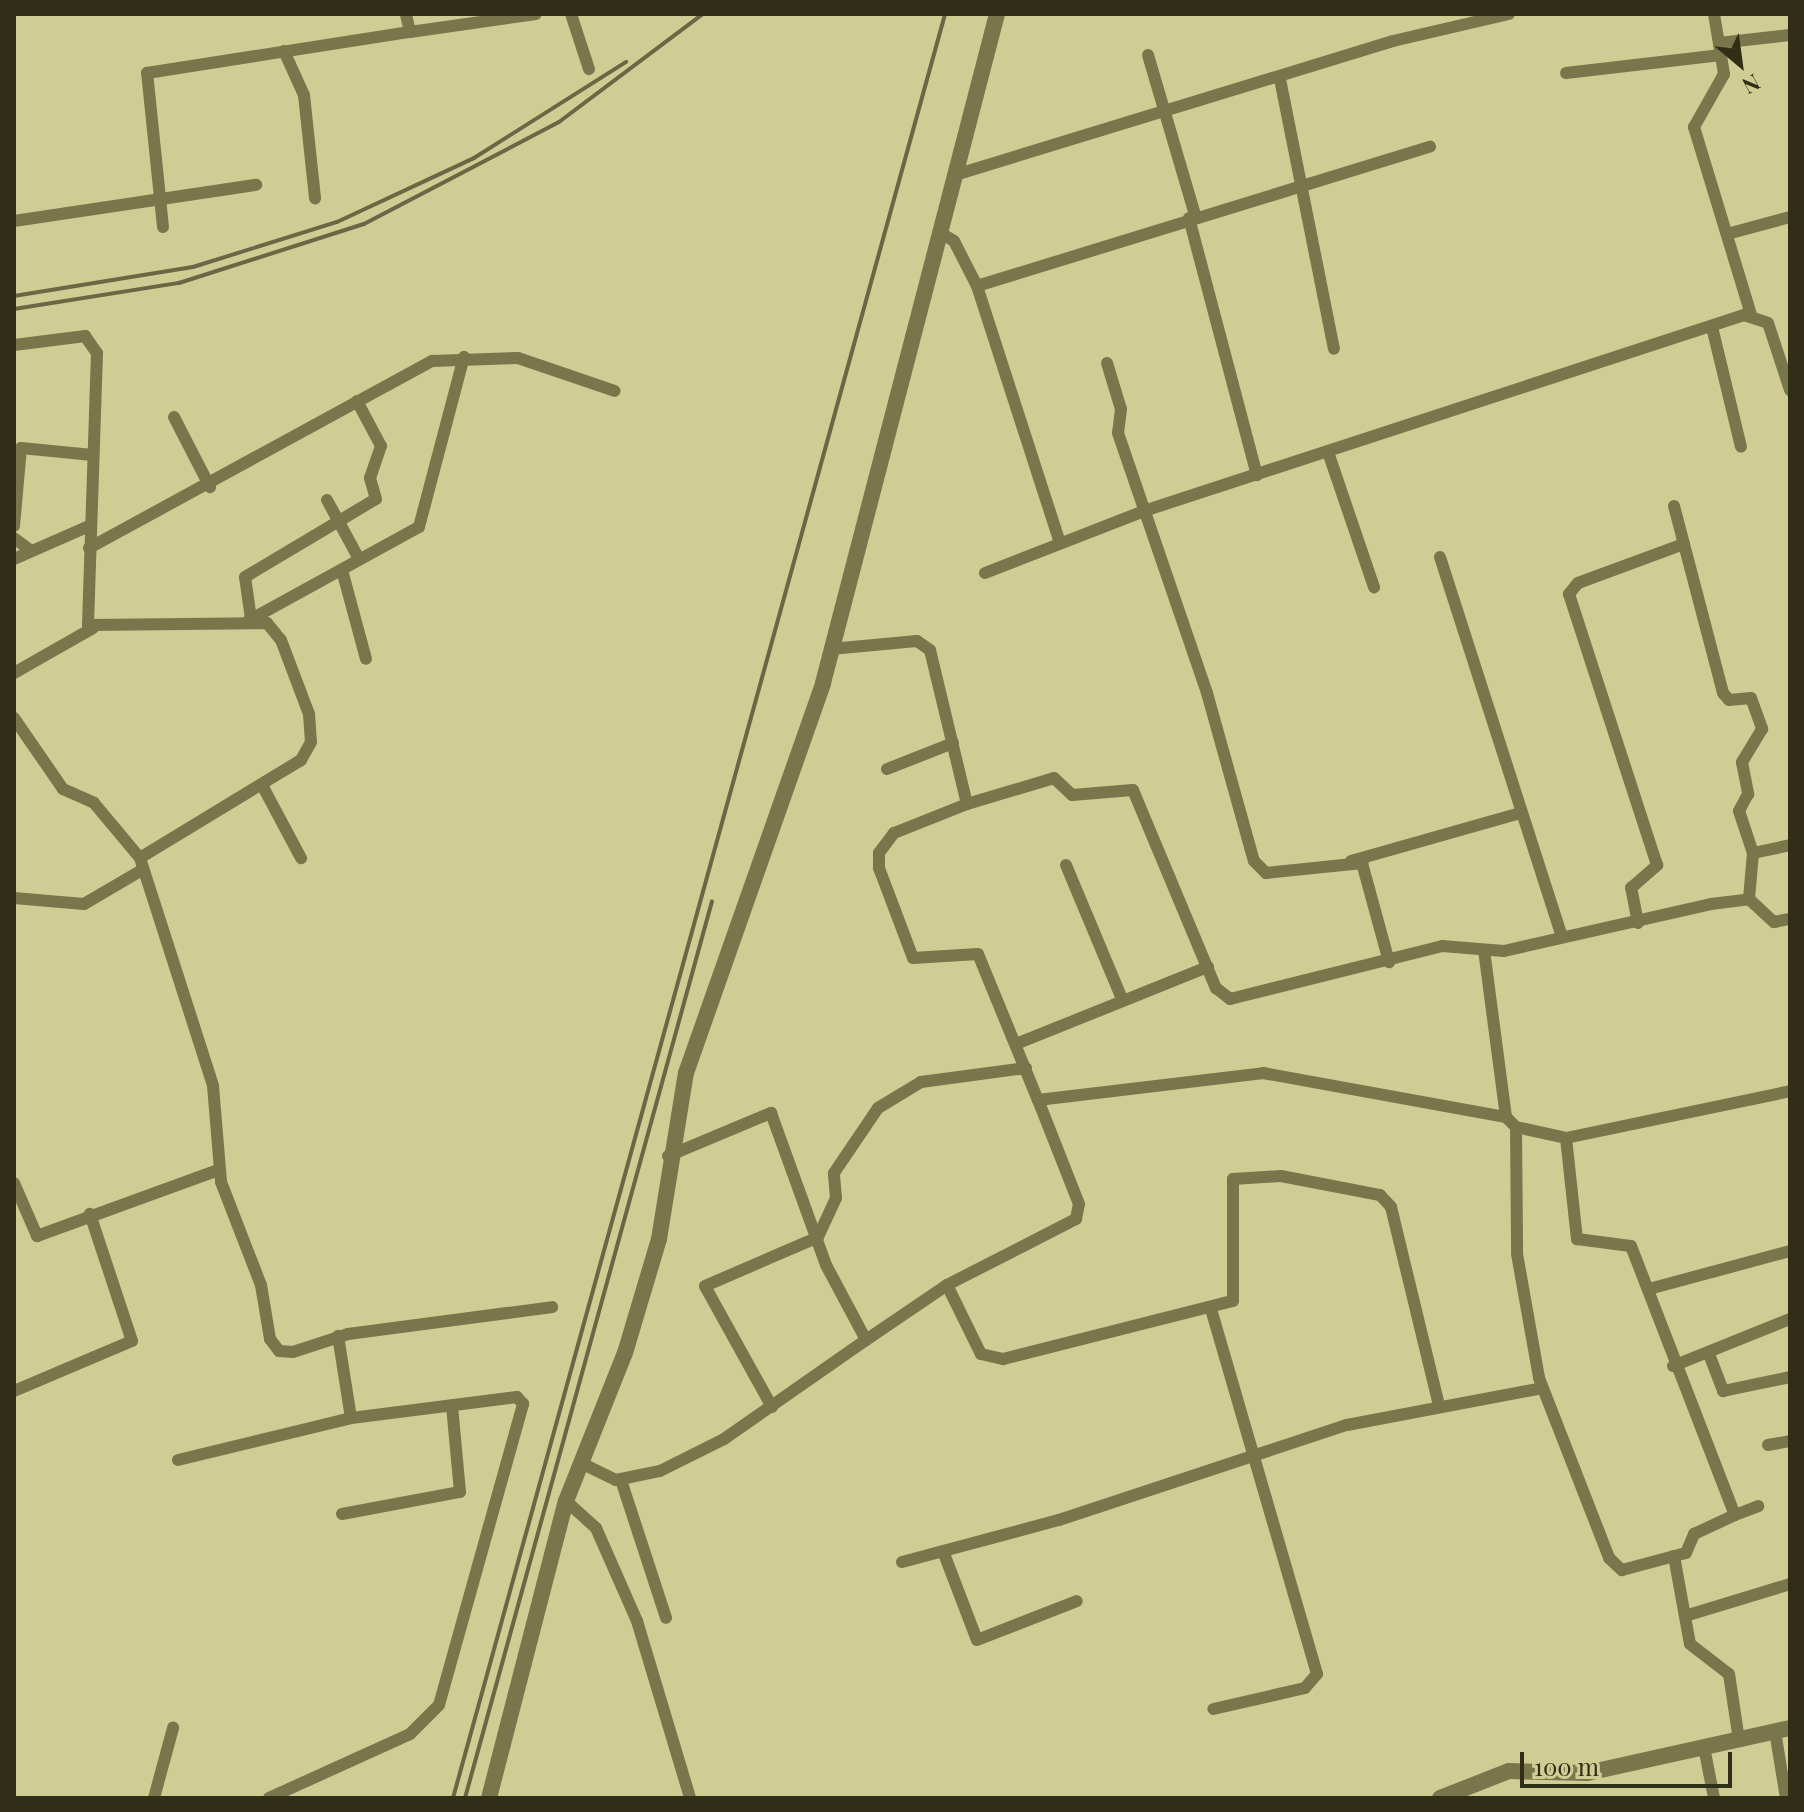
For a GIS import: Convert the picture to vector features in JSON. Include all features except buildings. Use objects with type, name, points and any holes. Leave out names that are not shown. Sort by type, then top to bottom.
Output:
[{"type":"street","points":[[406,14],[410,32]]},
{"type":"street","points":[[163,227],[147,73],[536,14]]},
{"type":"street","points":[[571,14],[589,69]]},
{"type":"street","points":[[489,1798],[566,1501],[659,1239],[668,1156],[686,1073],[831,649],[997,14]]},
{"type":"street","points":[[955,175],[1164,111],[1509,14]]},
{"type":"street","points":[[1714,14],[1721,80],[1694,127],[1751,315]]},
{"type":"street","points":[[1566,73],[1790,35]]},
{"type":"street","points":[[284,51],[304,95],[315,198]]},
{"type":"street","points":[[1148,55],[1257,475]]},
{"type":"street","points":[[1280,79],[1296,187],[1334,349]]},
{"type":"street","points":[[977,286],[1192,216],[1430,147]]},
{"type":"street","points":[[14,221],[159,195],[256,185]]},
{"type":"street","points":[[1727,234],[1790,217]]},
{"type":"street","points":[[941,233],[954,241],[977,286],[1059,540]]},
{"type":"street","points":[[985,573],[1059,540],[1147,510],[1751,315],[1768,323],[1790,390]]},
{"type":"street","points":[[1712,327],[1741,447]]},
{"type":"street","points":[[14,345],[85,336],[93,344],[93,455],[85,611],[93,628]]},
{"type":"street","points":[[248,621],[412,532],[426,515],[464,357]]},
{"type":"street","points":[[89,548],[210,487],[413,369],[464,357],[549,363],[615,391]]},
{"type":"street","points":[[1107,363],[1121,409],[1118,433],[1147,510],[1254,861],[1266,873],[1349,861],[1521,813]]},
{"type":"street","points":[[248,621],[245,577],[338,523],[377,495],[370,478],[381,446],[357,401]]},
{"type":"street","points":[[174,417],[210,487]]},
{"type":"street","points":[[14,526],[21,448],[93,455]]},
{"type":"street","points":[[1328,452],[1374,587]]},
{"type":"street","points":[[327,500],[359,559]]},
{"type":"street","points":[[1674,506],[1723,693],[1729,700],[1751,698],[1762,729],[1742,762],[1748,794],[1739,811],[1753,853],[1749,899]]},
{"type":"street","points":[[14,559],[89,526]]},
{"type":"street","points":[[14,538],[30,550]]},
{"type":"street","points":[[1638,923],[1631,888],[1657,865],[1569,594],[1578,583],[1684,544]]},
{"type":"street","points":[[1440,557],[1562,937]]},
{"type":"street","points":[[342,570],[366,659]]},
{"type":"street","points":[[14,673],[93,628],[248,621],[267,623],[281,640],[311,742],[301,760],[84,904],[14,898]]},
{"type":"street","points":[[831,649],[925,645],[967,804]]},
{"type":"street","points":[[14,718],[63,789],[94,803],[141,864],[213,1086],[218,1170],[261,1285],[270,1339],[284,1353],[338,1336],[552,1307]]},
{"type":"street","points":[[887,769],[953,743]]},
{"type":"street","points":[[581,1463],[621,1480],[687,1458],[772,1407],[947,1285],[1079,1213],[1026,1068],[978,954],[926,963],[904,948],[879,868],[879,853],[894,833],[967,804],[1054,778],[1072,795],[1133,790],[1208,967],[1230,999],[1389,962],[1442,946],[1484,950],[1638,923],[1749,899]]},
{"type":"street","points":[[262,785],[301,858]]},
{"type":"street","points":[[1753,853],[1790,845]]},
{"type":"street","points":[[1349,861],[1362,863],[1370,877],[1389,962]]},
{"type":"street","points":[[1066,865],[1123,1001]]},
{"type":"street","points":[[1749,899],[1774,922],[1790,919]]},
{"type":"street","points":[[1484,950],[1506,1117]]},
{"type":"street","points":[[1016,1044],[1208,967]]},
{"type":"street","points":[[772,1407],[705,1286],[818,1237],[836,1198],[834,1173],[878,1108],[921,1082],[1026,1068]]},
{"type":"street","points":[[1038,1100],[1263,1073],[1506,1117],[1516,1127],[1566,1138],[1790,1091]]},
{"type":"street","points":[[668,1156],[771,1113],[818,1237],[866,1340]]},
{"type":"street","points":[[1516,1127],[1517,1254],[1542,1388],[1613,1564],[1622,1570],[1690,1550],[1694,1534],[1758,1506]]},
{"type":"street","points":[[1566,1138],[1577,1239],[1631,1246],[1649,1289],[1673,1366],[1735,1515]]},
{"type":"street","points":[[14,1183],[37,1236],[90,1214],[218,1170]]},
{"type":"street","points":[[947,1285],[989,1360],[1211,1309],[1237,1293],[1228,1189],[1233,1179],[1281,1176],[1380,1195],[1391,1207],[1439,1405]]},
{"type":"street","points":[[14,1391],[132,1341],[90,1214]]},
{"type":"street","points":[[1649,1289],[1790,1251]]},
{"type":"street","points":[[1211,1309],[1317,1674],[1305,1688],[1213,1709]]},
{"type":"street","points":[[1673,1366],[1790,1319]]},
{"type":"street","points":[[338,1336],[351,1418]]},
{"type":"street","points":[[1709,1354],[1723,1391],[1790,1377]]},
{"type":"street","points":[[902,1562],[1059,1520],[1252,1452],[1439,1405],[1542,1388]]},
{"type":"street","points":[[178,1460],[351,1418],[517,1397],[523,1404],[439,1705],[410,1734],[269,1798]]},
{"type":"street","points":[[342,1514],[460,1492],[452,1405]]},
{"type":"street","points":[[1768,1445],[1790,1441]]},
{"type":"street","points":[[621,1480],[666,1618]]},
{"type":"street","points":[[566,1501],[596,1528],[637,1621],[690,1798]]},
{"type":"street","points":[[943,1551],[977,1640],[1077,1601]]},
{"type":"street","points":[[1674,1556],[1694,1652],[1729,1674],[1739,1740]]},
{"type":"street","points":[[1685,1616],[1790,1584]]},
{"type":"street","points":[[154,1798],[173,1728]]},
{"type":"street","points":[[1440,1798],[1509,1771],[1587,1773],[1782,1730],[1786,1798]]},
{"type":"street","points":[[1704,1747],[1714,1798]]},
{"type":"railway","points":[[14,309],[179,283],[364,224],[559,122],[703,14]]},
{"type":"railway","points":[[453,1798],[945,14]]},
{"type":"railway","points":[[14,296],[193,267],[337,222],[474,158],[626,62]]},
{"type":"railway","points":[[465,1798],[712,901]]}]
